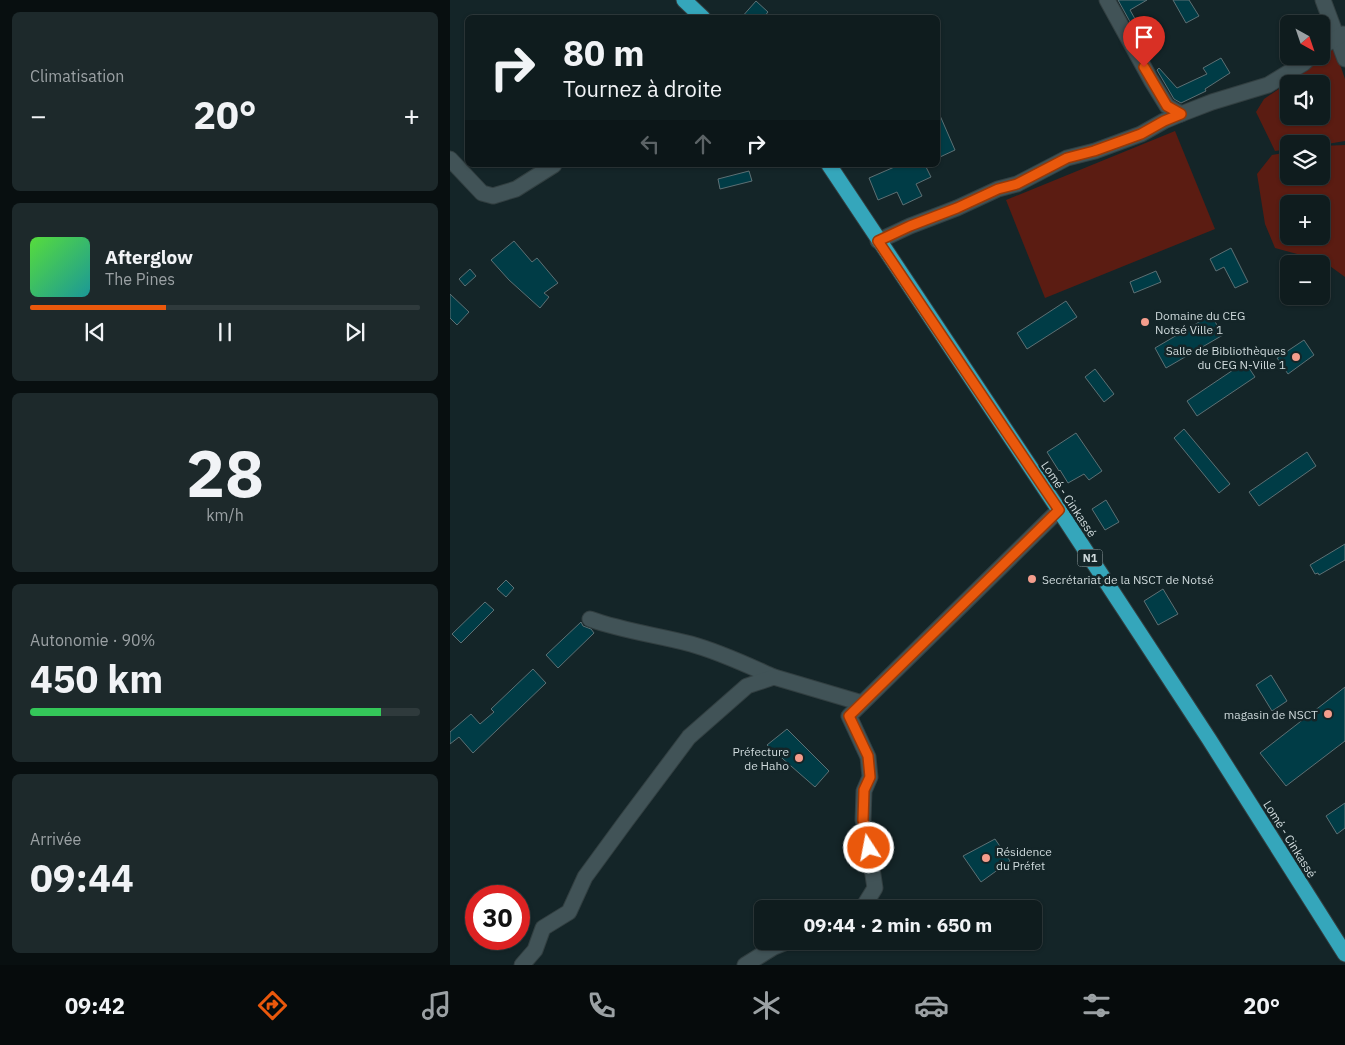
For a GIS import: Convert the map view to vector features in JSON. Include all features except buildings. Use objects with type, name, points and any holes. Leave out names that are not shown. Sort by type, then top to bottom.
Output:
[{"type":"highway","points":[[684,0],[700,15]]},
{"type":"highway","name":"Lomé - Cinkassé","points":[[830,167],[1209,739],[1345,954]]},
{"type":"street","points":[[1107,0],[1167,106],[1181,114]]},
{"type":"street","points":[[1323,0],[1341,36],[1345,59]]},
{"type":"street","points":[[1330,42],[1341,36]]},
{"type":"street","points":[[878,241],[998,189],[1017,184],[1067,158],[1094,151],[1141,134],[1164,121],[1212,102],[1268,85],[1301,65]]},
{"type":"street","points":[[450,159],[482,193],[493,196],[516,189],[551,167]]},
{"type":"street","points":[[868,900],[875,888],[872,862],[863,820],[864,790],[870,777],[868,756],[849,716],[1059,510]]},
{"type":"street","points":[[590,619],[610,626],[692,644],[736,660],[774,678],[862,703]]},
{"type":"street","points":[[522,965],[535,950],[543,928],[569,912],[585,877],[689,737],[748,686],[774,678]]},
{"type":"street","points":[[745,965],[768,950]]},
{"type":"shaded area","points":[[1333,44],[1345,79],[1345,141],[1330,144],[1330,135],[1280,135],[1280,150],[1275,151],[1256,112],[1264,99],[1280,88],[1280,125],[1330,125],[1330,75],[1299,75],[1314,65],[1330,65],[1330,48]]},
{"type":"shaded area","points":[[1175,131],[1215,229],[1045,298],[1006,200]]},
{"type":"shaded area","points":[[1345,145],[1345,277],[1330,266],[1330,255],[1301,255],[1275,248],[1265,224],[1257,174],[1272,155],[1280,154],[1280,185],[1330,185],[1330,146]]},
{"type":"place","name":"Domaine du CEG Notsé Ville 1","points":[[1145,322]]},
{"type":"place","name":"Salle de Bibliothèques du CEG N-Ville 1","points":[[1296,357]]},
{"type":"place","name":"Secrétariat de la NSCT de Notsé","points":[[1032,579]]},
{"type":"place","name":"magasin de NSCT","points":[[1328,714]]},
{"type":"place","name":"Préfecture de Haho","points":[[799,758]]},
{"type":"place","name":"Résidence du Préfet","points":[[986,858]]},
{"type":"route","points":[[869,848],[863,820],[864,790],[870,777],[868,756],[849,716],[1059,510],[878,241],[998,189],[1017,184],[1067,158],[1094,151],[1141,134],[1181,114],[1167,106],[1144,67]]}]
